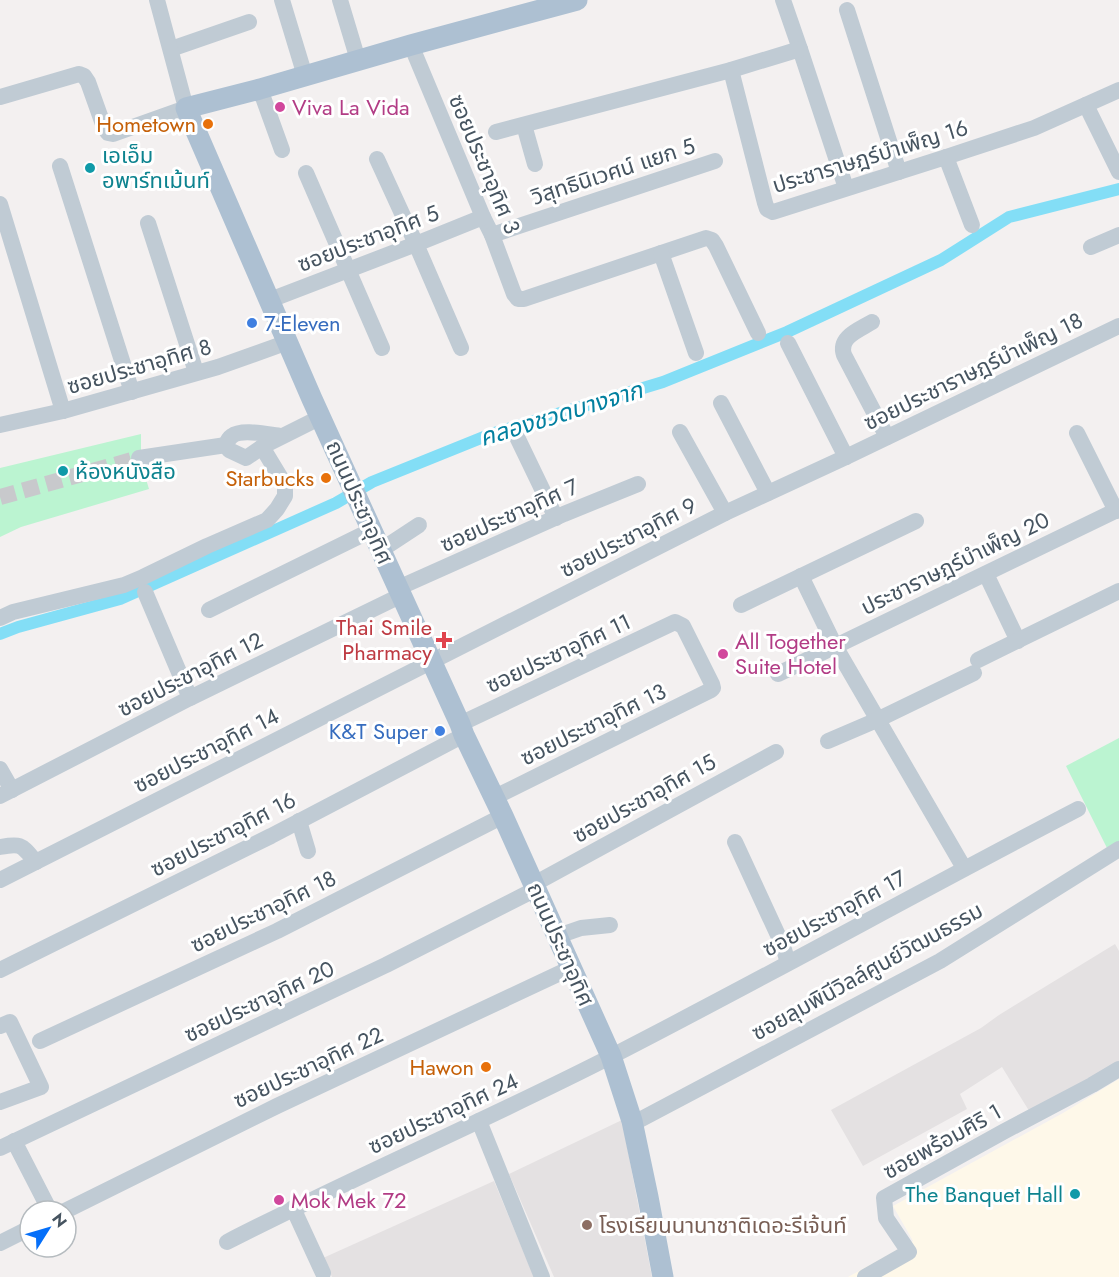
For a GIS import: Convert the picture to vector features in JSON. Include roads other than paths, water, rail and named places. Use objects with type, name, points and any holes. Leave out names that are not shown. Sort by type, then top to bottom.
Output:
[{"type":"main road","points":[[186,108],[577,0]]},
{"type":"main road","name":"ถนนประชาอุทิศ","points":[[186,108],[321,417],[573,967],[611,1056],[632,1124],[663,1277]]},
{"type":"street","points":[[0,97],[79,74],[84,76],[88,82],[104,127],[113,134],[186,108],[157,0]]},
{"type":"street","points":[[282,0],[305,76]]},
{"type":"street","points":[[340,0],[358,60]]},
{"type":"street","points":[[783,0],[846,188]]},
{"type":"street","points":[[847,10],[899,172]]},
{"type":"street","points":[[171,48],[249,22]]},
{"type":"street","name":"ซอยประชาอุทิศ 3","points":[[411,45],[518,299],[524,299],[661,253]]},
{"type":"street","points":[[496,132],[731,70],[800,49]]},
{"type":"street","name":"ประชาราษฎร์บำเพ็ญ 16","points":[[731,70],[767,209],[773,212],[1034,128],[1119,90]]},
{"type":"street","points":[[261,89],[282,150]]},
{"type":"street","points":[[1086,105],[1119,172]]},
{"type":"street","points":[[524,125],[535,164]]},
{"type":"street","points":[[946,157],[972,225]]},
{"type":"street","points":[[377,159],[461,348]]},
{"type":"street","name":"วิสุทธินิเวศน์ แยก 5","points":[[492,235],[714,161]]},
{"type":"street","points":[[60,166],[132,392]]},
{"type":"street","points":[[306,173],[382,348]]},
{"type":"street","points":[[0,204],[63,411]]},
{"type":"street","name":"ซอยประชาอุทิศ 5","points":[[270,300],[483,217]]},
{"type":"street","points":[[148,223],[196,372]]},
{"type":"street","points":[[1091,247],[1119,235]]},
{"type":"street","points":[[696,353],[661,253],[706,238],[712,240],[716,246],[758,333]]},
{"type":"street","points":[[872,322],[848,337],[842,349],[887,437]]},
{"type":"street","name":"ซอยประชาราษฎร์บำเพ็ญ 18","points":[[846,457],[1119,326]]},
{"type":"street","name":"ซอยประชาอุทิศ 8","points":[[0,425],[132,392],[218,367],[288,342]]},
{"type":"street","points":[[788,343],[846,457]]},
{"type":"street","points":[[721,403],[768,493]]},
{"type":"street","points":[[226,445],[229,450],[246,458],[282,436],[321,417]]},
{"type":"street","points":[[680,432],[724,513]]},
{"type":"street","points":[[226,445],[230,437],[239,433],[282,436]]},
{"type":"street","points":[[1077,433],[1118,510]]},
{"type":"street","points":[[517,437],[556,518]]},
{"type":"street","points":[[139,458],[226,445]]},
{"type":"street","points":[[0,618],[13,612],[124,585],[267,520],[285,496],[285,485],[262,447]]},
{"type":"street","name":"ซอยประชาอุทิศ 9","points":[[432,661],[724,513],[846,457]]},
{"type":"street","name":"ซอยประชาอุทิศ 7","points":[[400,592],[556,518],[638,484]]},
{"type":"street","name":"ประชาราษฎร์บำเพ็ญ 20","points":[[778,674],[1118,510]]},
{"type":"street","points":[[741,605],[916,521]]},
{"type":"street","points":[[381,550],[419,525]]},
{"type":"street","points":[[209,610],[372,530]]},
{"type":"street","points":[[986,574],[1018,641]]},
{"type":"street","points":[[801,576],[835,646],[964,868]]},
{"type":"street","points":[[828,741],[877,720],[1018,641],[1119,591]]},
{"type":"street","points":[[146,592],[190,698]]},
{"type":"street","name":"ซอยประชาอุทิศ 12","points":[[6,793],[400,592]]},
{"type":"street","name":"ซอยประชาอุทิศ 13","points":[[499,806],[713,688],[683,626],[675,622]]},
{"type":"street","name":"ซอยประชาอุทิศ 11","points":[[462,729],[675,622]]},
{"type":"street","name":"ซอยประชาอุทิศ 14","points":[[0,880],[432,661]]},
{"type":"street","name":"ซอยประชาอุทิศ 16","points":[[0,970],[299,821],[462,729]]},
{"type":"street","name":"ซอยประชาอุทิศ 15","points":[[535,886],[776,752]]},
{"type":"street","points":[[0,769],[6,793]]},
{"type":"street","name":"ซอยประชาอุทิศ 18","points":[[40,1041],[277,931],[499,806]]},
{"type":"street","name":"ซอยประชาอุทิศ 17","points":[[611,1056],[1078,808]]},
{"type":"street","points":[[299,821],[308,850]]},
{"type":"street","points":[[735,842],[783,946],[788,963]]},
{"type":"street","points":[[0,847],[15,844],[21,846],[36,862]]},
{"type":"street","name":"ซอยลุมพินีวิลล์ศูนย์วัฒนธรรม","points":[[632,1124],[940,961],[1119,849]]},
{"type":"street","name":"ซอยประชาอุทิศ 20","points":[[7,1145],[386,965],[535,886]]},
{"type":"street","points":[[558,936],[581,928],[610,925]]},
{"type":"street","name":"ซอยประชาอุทิศ 22","points":[[78,1205],[277,1106],[573,967]]},
{"type":"street","points":[[0,1026],[10,1022],[41,1087],[0,1102]]},
{"type":"street","name":"ซอยประชาอุทิศ 24","points":[[226,1242],[611,1056]]},
{"type":"street","name":"ซอยพร้อมศิริ 1","points":[[865,1277],[909,1252],[886,1218],[884,1198],[1119,1069]]},
{"type":"street","points":[[479,1121],[542,1277]]},
{"type":"street","points":[[7,1145],[42,1199]]},
{"type":"street","points":[[293,1208],[323,1273]]},
{"type":"street","points":[[0,1243],[18,1234]]},
{"type":"waterway","name":"คลองชวดบางจาก","points":[[0,634],[120,599],[336,503],[372,482],[491,434],[663,382],[787,332],[941,260],[1009,217],[1119,189]]},
{"type":"tunnel","points":[[0,497],[139,458]]},
{"type":"place","name":"Viva La Vida","points":[[280,107]]},
{"type":"place","name":"Hometown","points":[[208,124]]},
{"type":"place","name":"เอเอ็ม อพาร์ทเม้นท์","points":[[90,168]]},
{"type":"place","name":"7-Eleven","points":[[252,323]]},
{"type":"place","name":"ห้องหนังสือ","points":[[63,471]]},
{"type":"place","name":"Starbucks","points":[[326,478]]},
{"type":"place","name":"Thai Smile Pharmacy","points":[[444,640]]},
{"type":"place","name":"All Together Suite Hotel","points":[[723,654]]},
{"type":"place","name":"K&T Super","points":[[440,731]]},
{"type":"place","name":"Hawon","points":[[486,1067]]},
{"type":"place","name":"The Banquet Hall","points":[[1075,1194]]},
{"type":"place","name":"Mok Mek 72","points":[[279,1200]]},
{"type":"place","name":"โรงเรียนนานาชาติเดอะรีเจ้นท์","points":[[587,1225]]}]
